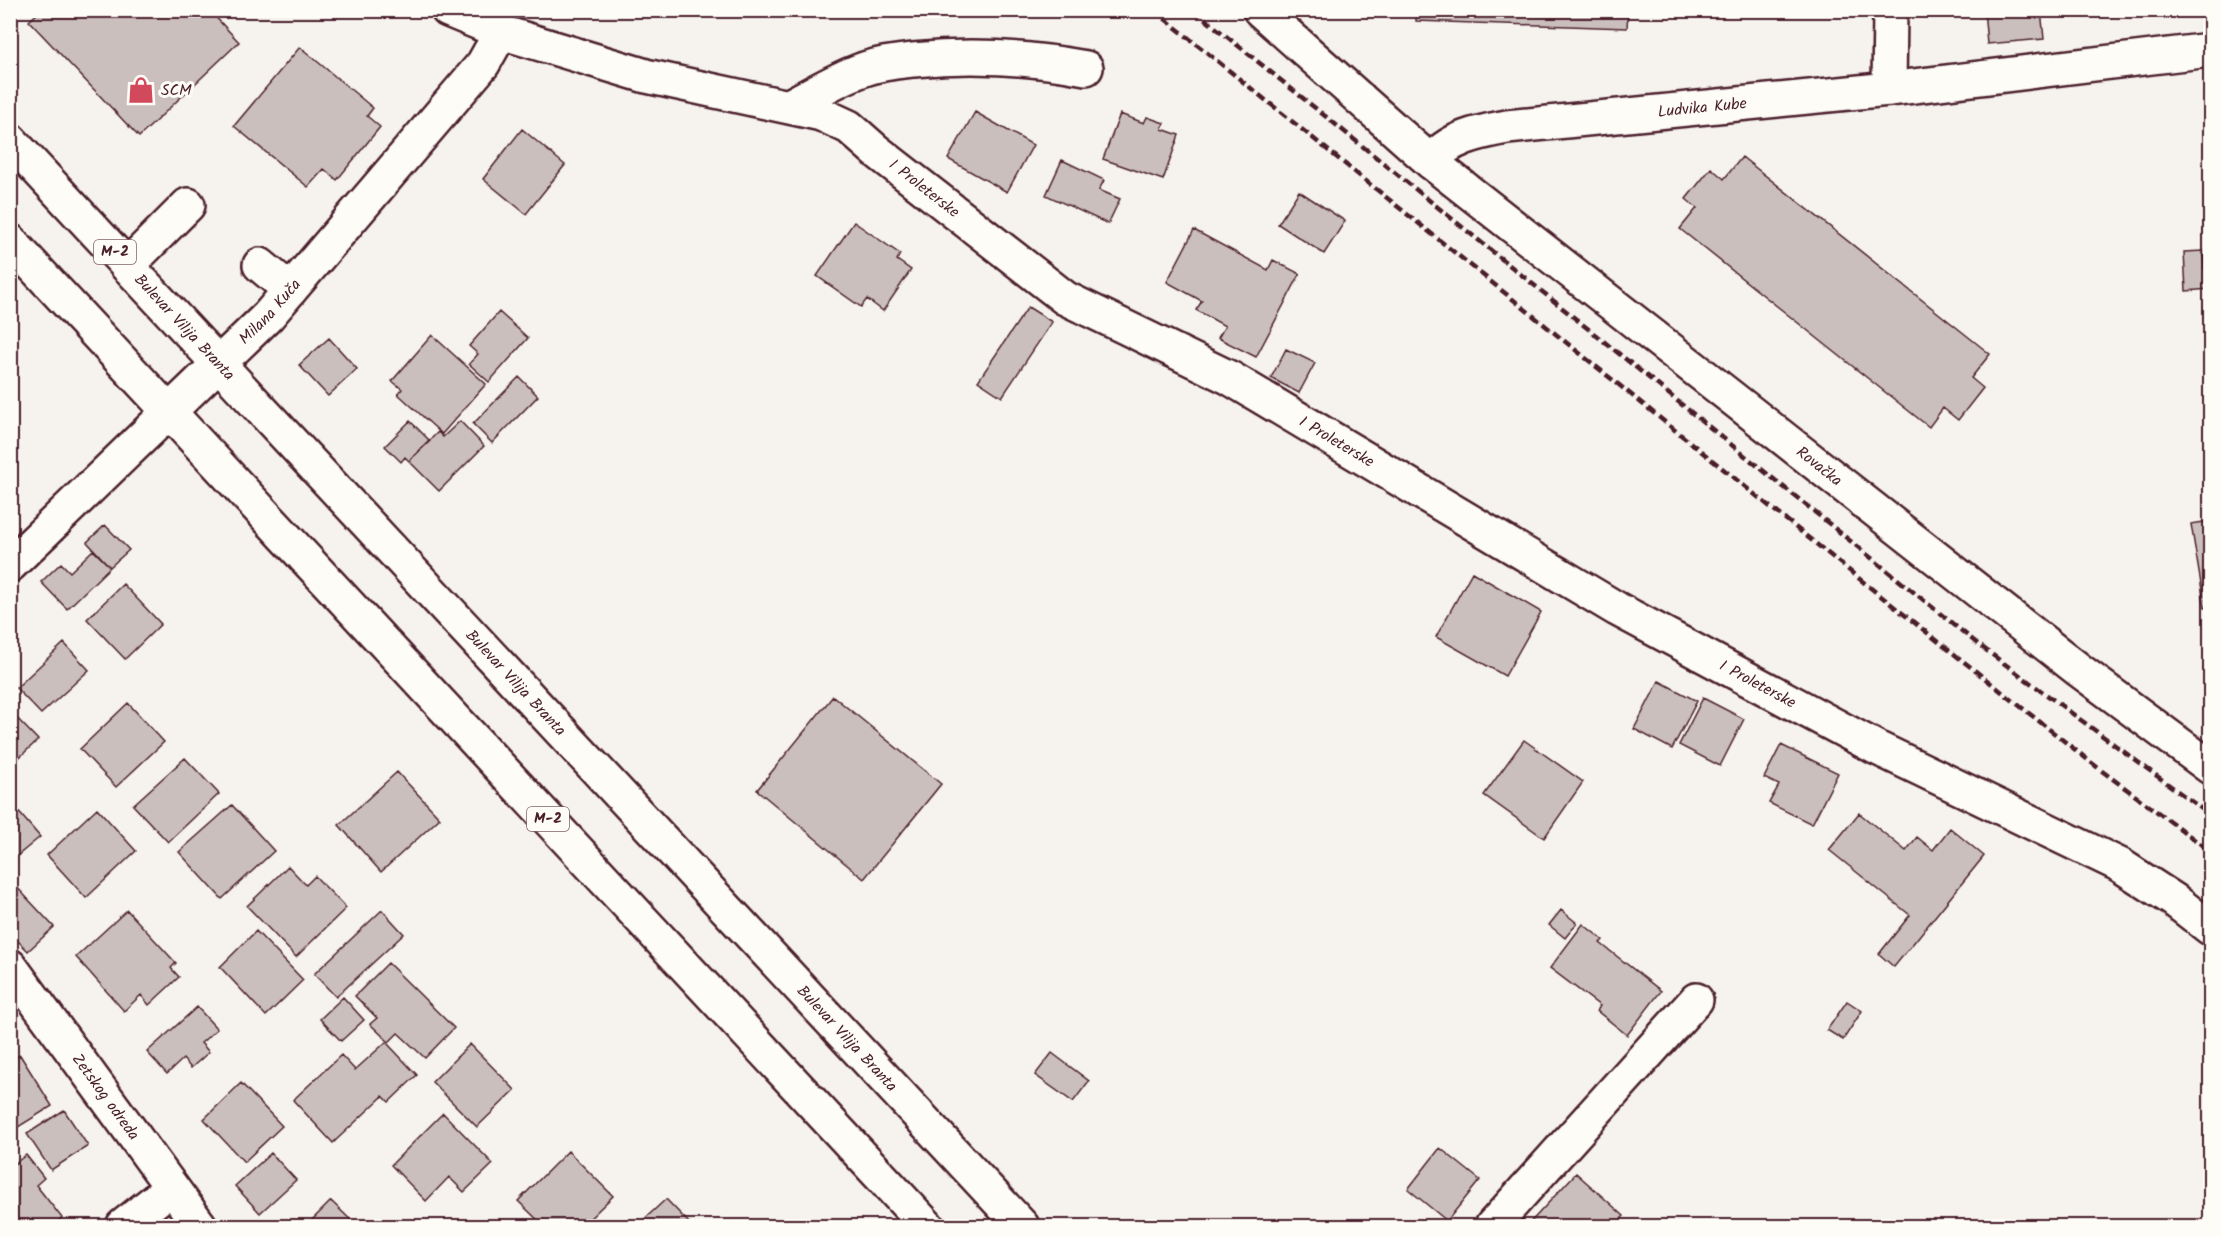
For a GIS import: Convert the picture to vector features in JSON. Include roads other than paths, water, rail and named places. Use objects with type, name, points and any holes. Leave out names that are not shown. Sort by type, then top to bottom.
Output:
[{"type":"street","name":"I Proleterske","points":[[448,10],[501,32],[646,76],[821,114],[849,127],[1065,298],[1230,378],[1617,609],[1877,748],[2120,865],[2174,900],[2211,928]]},
{"type":"street","points":[[1260,10],[1431,162]]},
{"type":"street","points":[[1888,89],[1890,10]]},
{"type":"street","name":"Milana Kuča","points":[[10,565],[267,316],[483,64],[501,32]]},
{"type":"street","name":"Ludvika Kube","points":[[1431,162],[1435,156],[1458,141],[1476,133],[1507,127],[1888,89],[2211,50]]},
{"type":"street","points":[[789,106],[859,70],[891,63],[932,58],[1008,57],[1086,68]]},
{"type":"street","name":"Bulevar Vilija Branta","points":[[10,140],[1022,1227]]},
{"type":"street","name":"Rovačka","points":[[1431,162],[2071,664],[2211,767]]},
{"type":"street","points":[[127,266],[188,205]]},
{"type":"street","name":"M-2","points":[[10,241],[927,1227]]},
{"type":"street","points":[[260,265],[290,290]]},
{"type":"street","name":"Zetskog odreda","points":[[10,966],[200,1227]]},
{"type":"street","points":[[1492,1227],[1696,1000]]},
{"type":"street","points":[[123,1227],[171,1188]]},
{"type":"railway","points":[[1154,10],[1877,593],[2102,771],[2210,851]]},
{"type":"railway","points":[[1194,10],[1979,645],[2210,815]]},
{"type":"place","name":"SCM","points":[[141,90]]}]
